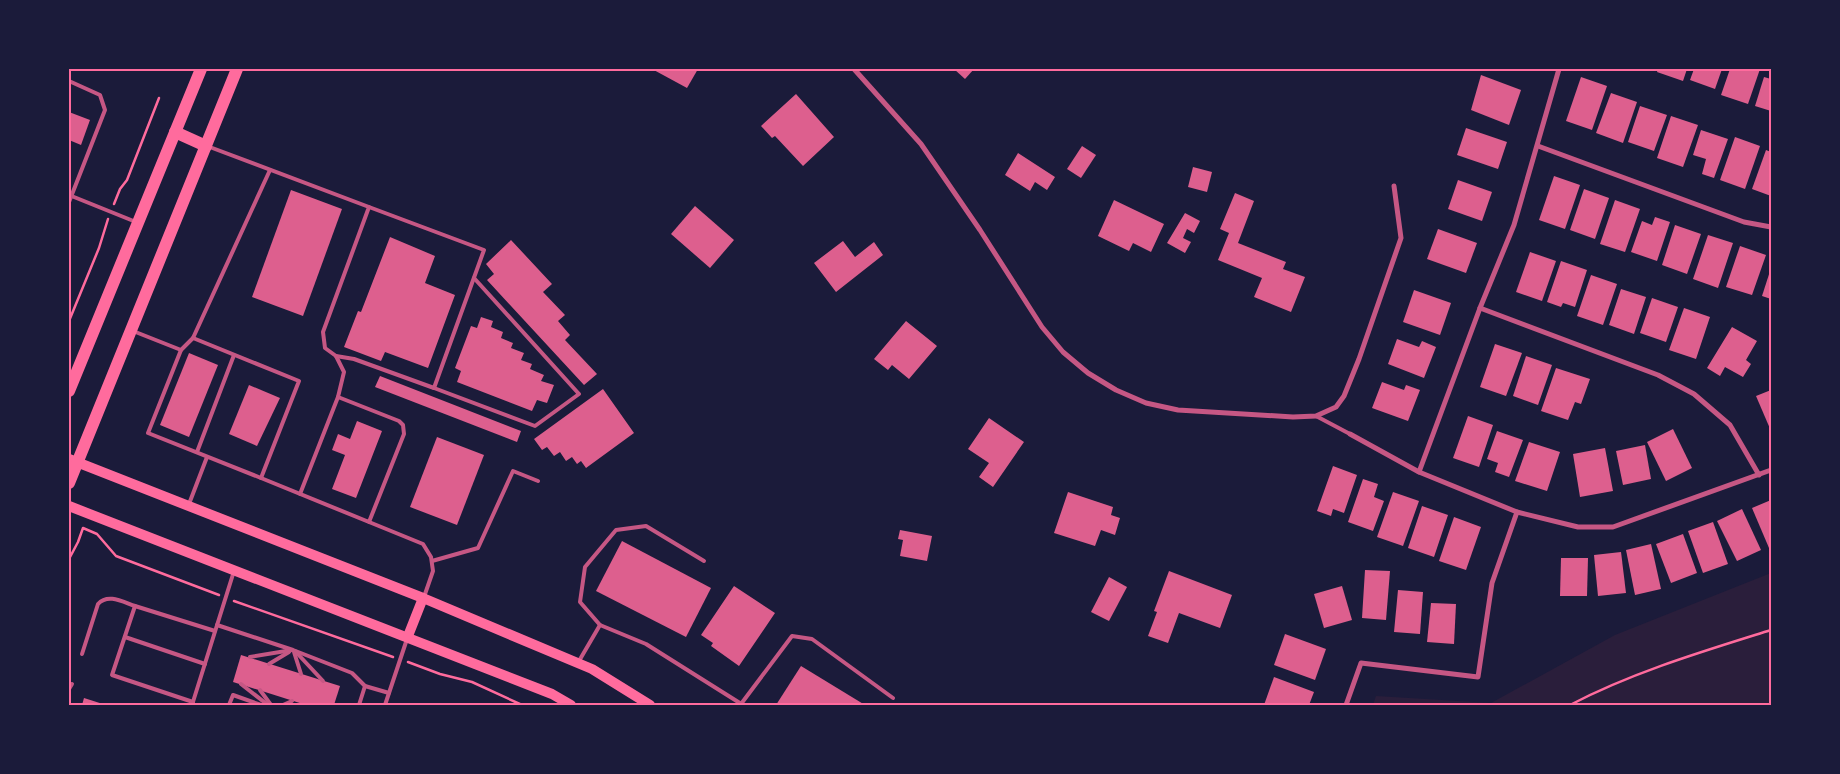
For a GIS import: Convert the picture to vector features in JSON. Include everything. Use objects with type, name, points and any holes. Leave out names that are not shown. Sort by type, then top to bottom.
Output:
[{"type":"highway","points":[[69,391],[201,69]]},
{"type":"highway","points":[[69,483],[73,461],[131,330],[237,69]]},
{"type":"highway","points":[[175,132],[206,146]]},
{"type":"main road","points":[[73,461],[189,504],[424,598],[578,663],[592,669],[650,705]]},
{"type":"main road","points":[[69,506],[408,636],[552,694],[571,705]]},
{"type":"main road","points":[[408,636],[424,598]]},
{"type":"street","points":[[854,69],[921,144],[980,230],[1042,327],[1063,352],[1088,373],[1123,393],[1146,403],[1178,410],[1316,416],[1336,408],[1359,359],[1402,238],[1394,186]]},
{"type":"street","points":[[1418,472],[1480,308],[1514,225],[1559,69]]},
{"type":"street","points":[[1538,146],[1744,222],[1771,227]]},
{"type":"street","points":[[1480,308],[1658,375],[1694,394],[1730,425],[1759,475]]},
{"type":"street","points":[[1350,434],[1418,472],[1517,512],[1578,527],[1613,526],[1771,470]]},
{"type":"street","points":[[1346,705],[1361,662],[1478,677],[1492,583],[1517,512]]},
{"type":"lane","points":[[69,81],[100,95],[105,110],[70,195],[69,202]]},
{"type":"lane","points":[[206,146],[484,250],[434,388]]},
{"type":"lane","points":[[270,170],[194,338],[181,350],[148,433],[423,544],[432,561],[433,571],[424,598]]},
{"type":"lane","points":[[70,195],[138,223]]},
{"type":"lane","points":[[369,207],[323,332],[325,348],[336,356],[354,359],[536,426],[579,394],[474,278]]},
{"type":"lane","points":[[131,330],[181,350]]},
{"type":"lane","points":[[194,338],[299,381],[261,478]]},
{"type":"lane","points":[[197,452],[234,355]]},
{"type":"lane","points":[[300,494],[338,397],[344,372],[336,356]]},
{"type":"lane","points":[[338,397],[399,421],[403,425],[404,434],[369,522]]},
{"type":"lane","points":[[1316,416],[1350,434]]},
{"type":"lane","points":[[189,504],[207,457]]},
{"type":"lane","points":[[432,561],[478,548],[513,471],[538,481]]},
{"type":"lane","points":[[704,561],[646,526],[616,530],[586,567],[580,602],[600,625],[646,644],[742,705],[792,636],[812,639],[892,698]]},
{"type":"lane","points":[[135,606],[112,675],[192,704],[234,570]]},
{"type":"lane","points":[[82,654],[98,604],[103,599],[108,598],[215,631]]},
{"type":"lane","points":[[217,624],[352,672],[365,686],[389,693]]},
{"type":"lane","points":[[578,663],[600,625]]},
{"type":"lane","points":[[384,705],[408,636]]},
{"type":"lane","points":[[125,637],[205,664]]},
{"type":"lane","points":[[250,657],[293,650]]},
{"type":"lane","points":[[269,664],[293,650]]},
{"type":"lane","points":[[293,650],[301,674]]},
{"type":"lane","points":[[293,650],[322,681]]},
{"type":"lane","points":[[69,689],[72,684]]},
{"type":"lane","points":[[241,684],[270,705]]},
{"type":"lane","points":[[359,705],[365,686]]},
{"type":"lane","points":[[260,690],[270,705]]},
{"type":"lane","points":[[230,705],[233,696],[262,705]]},
{"type":"lane","points":[[282,705],[292,701]]},
{"type":"path","points":[[69,559],[83,528],[97,534],[116,556],[225,598],[440,674],[472,682],[522,705]]},
{"type":"path","points":[[1570,705],[1623,682],[1712,649],[1771,630]]},
{"type":"shaded area","points":[[1771,573],[1771,705],[1373,705],[1376,696],[1491,703],[1615,635]]},
{"type":"building","points":[[652,69],[698,69],[687,88]]},
{"type":"building","points":[[954,69],[974,69],[965,79]]},
{"type":"building","points":[[1658,69],[1687,69],[1683,81],[1657,72]]},
{"type":"building","points":[[1694,69],[1722,69],[1715,89],[1690,80]]},
{"type":"building","points":[[1730,69],[1760,69],[1748,104],[1721,95]]},
{"type":"building","points":[[1481,75],[1521,90],[1509,125],[1471,110]]},
{"type":"building","points":[[1581,77],[1607,86],[1592,130],[1566,121]]},
{"type":"building","points":[[1764,77],[1771,79],[1771,111],[1755,106]]},
{"type":"building","points":[[1611,93],[1637,102],[1623,143],[1596,133]]},
{"type":"building","points":[[796,94],[834,137],[803,166],[775,136],[772,138],[761,126]]},
{"type":"building","points":[[1640,106],[1667,115],[1654,151],[1628,142]]},
{"type":"building","points":[[69,112],[90,120],[81,145],[69,140]]},
{"type":"building","points":[[1671,116],[1698,125],[1683,167],[1657,158]]},
{"type":"building","points":[[1466,128],[1507,142],[1498,169],[1457,155]]},
{"type":"building","points":[[1701,130],[1728,139],[1714,178],[1702,174],[1706,159],[1693,155]]},
{"type":"building","points":[[1735,137],[1760,146],[1745,189],[1720,180]]},
{"type":"building","points":[[1082,146],[1096,155],[1081,178],[1067,169]]},
{"type":"building","points":[[1766,150],[1771,152],[1771,196],[1752,189]]},
{"type":"building","points":[[1018,153],[1055,177],[1047,190],[1035,182],[1030,191],[1005,175]]},
{"type":"building","points":[[1193,167],[1212,172],[1207,192],[1188,187]]},
{"type":"building","points":[[1554,176],[1580,185],[1565,229],[1539,220]]},
{"type":"building","points":[[1458,180],[1492,192],[1482,221],[1448,209]]},
{"type":"building","points":[[1584,189],[1609,198],[1595,239],[1570,230]]},
{"type":"building","points":[[291,190],[342,209],[303,316],[252,297]]},
{"type":"building","points":[[1235,193],[1254,201],[1238,243],[1286,262],[1283,269],[1305,277],[1291,312],[1254,297],[1262,278],[1218,260],[1229,233],[1220,229]]},
{"type":"building","points":[[1114,200],[1164,224],[1151,252],[1133,243],[1129,251],[1098,236]]},
{"type":"building","points":[[1615,200],[1640,209],[1625,252],[1600,244]]},
{"type":"building","points":[[695,206],[734,240],[710,268],[671,234]]},
{"type":"building","points":[[1185,213],[1200,221],[1194,233],[1187,229],[1183,238],[1191,242],[1185,253],[1167,243]]},
{"type":"building","points":[[1655,217],[1670,222],[1657,261],[1631,252],[1642,221],[1652,225]]},
{"type":"building","points":[[1675,225],[1701,234],[1687,274],[1662,265]]},
{"type":"building","points":[[1438,229],[1477,243],[1466,273],[1427,259]]},
{"type":"building","points":[[1708,235],[1733,243],[1718,288],[1693,279]]},
{"type":"building","points":[[390,237],[435,256],[425,283],[455,295],[428,368],[385,352],[381,361],[344,347],[358,311],[361,312]]},
{"type":"building","points":[[511,240],[552,284],[543,292],[565,315],[558,321],[570,335],[565,340],[597,374],[584,385],[487,280],[494,274],[486,264]]},
{"type":"building","points":[[843,241],[855,257],[874,242],[883,255],[836,292],[814,263]]},
{"type":"building","points":[[1740,246],[1766,255],[1752,295],[1726,287]]},
{"type":"building","points":[[1530,252],[1556,261],[1542,301],[1516,292]]},
{"type":"building","points":[[1561,261],[1587,270],[1575,307],[1563,303],[1561,307],[1547,302]]},
{"type":"building","points":[[1771,268],[1771,299],[1762,296]]},
{"type":"building","points":[[1591,275],[1617,284],[1603,325],[1577,316]]},
{"type":"building","points":[[1621,289],[1646,297],[1634,334],[1609,325]]},
{"type":"building","points":[[1414,290],[1451,303],[1440,335],[1403,322]]},
{"type":"building","points":[[1652,298],[1678,307],[1666,342],[1640,333]]},
{"type":"building","points":[[1684,308],[1710,317],[1696,359],[1669,350]]},
{"type":"building","points":[[481,317],[493,321],[491,327],[503,332],[501,338],[513,343],[511,348],[524,353],[521,360],[532,364],[530,369],[544,375],[541,381],[554,385],[547,403],[537,400],[532,411],[457,382],[461,371],[455,368],[471,326],[477,328]]},
{"type":"building","points":[[906,321],[937,346],[909,379],[892,365],[888,370],[874,359]]},
{"type":"building","points":[[1732,327],[1757,341],[1746,360],[1751,364],[1743,377],[1725,367],[1720,376],[1707,368]]},
{"type":"building","points":[[1397,339],[1419,347],[1422,341],[1436,347],[1424,378],[1388,364]]},
{"type":"building","points":[[1495,344],[1522,353],[1506,396],[1480,387]]},
{"type":"building","points":[[189,353],[218,365],[189,437],[160,425]]},
{"type":"building","points":[[1526,356],[1552,365],[1538,405],[1513,396]]},
{"type":"building","points":[[1556,368],[1590,379],[1581,404],[1575,402],[1568,420],[1541,411]]},
{"type":"building","points":[[380,376],[521,431],[517,442],[375,387]]},
{"type":"building","points":[[1382,382],[1404,390],[1406,385],[1420,390],[1408,421],[1372,408]]},
{"type":"building","points":[[249,385],[280,398],[257,446],[229,434]]},
{"type":"building","points":[[603,389],[634,433],[586,468],[581,461],[577,464],[572,457],[566,461],[560,452],[554,456],[547,447],[542,450],[534,439]]},
{"type":"building","points":[[1771,390],[1771,431],[1756,396]]},
{"type":"building","points":[[1468,416],[1493,425],[1479,467],[1453,458]]},
{"type":"building","points":[[989,418],[1024,442],[993,487],[979,477],[989,463],[968,449]]},
{"type":"building","points":[[357,421],[382,431],[356,498],[332,489],[345,455],[332,450],[338,434],[350,439]]},
{"type":"building","points":[[1673,429],[1692,468],[1666,481],[1647,442]]},
{"type":"building","points":[[1497,431],[1523,440],[1509,477],[1495,472],[1498,463],[1487,459]]},
{"type":"building","points":[[437,437],[484,455],[457,525],[410,507]]},
{"type":"building","points":[[1529,442],[1560,452],[1547,491],[1515,481]]},
{"type":"building","points":[[1645,445],[1651,479],[1623,485],[1616,451]]},
{"type":"building","points":[[1605,448],[1613,491],[1580,497],[1573,454]]},
{"type":"building","points":[[1333,466],[1357,475],[1344,513],[1333,509],[1331,516],[1317,511]]},
{"type":"building","points":[[1363,479],[1378,484],[1374,497],[1384,501],[1373,531],[1348,522]]},
{"type":"building","points":[[1068,492],[1113,507],[1111,515],[1120,518],[1115,535],[1101,530],[1095,546],[1054,533]]},
{"type":"building","points":[[1393,492],[1419,501],[1403,546],[1377,537]]},
{"type":"building","points":[[1771,500],[1771,547],[1769,548],[1752,508]]},
{"type":"building","points":[[1422,506],[1448,515],[1434,557],[1408,548]]},
{"type":"building","points":[[1742,509],[1761,550],[1737,561],[1717,521]]},
{"type":"building","points":[[1454,517],[1481,527],[1466,570],[1439,561]]},
{"type":"building","points":[[1713,522],[1728,564],[1703,573],[1688,531]]},
{"type":"building","points":[[900,530],[932,536],[927,561],[900,556],[903,540],[898,539]]},
{"type":"building","points":[[1683,534],[1697,573],[1671,583],[1656,544]]},
{"type":"building","points":[[622,541],[711,588],[686,637],[596,591]]},
{"type":"building","points":[[1651,544],[1661,589],[1635,595],[1626,550]]},
{"type":"building","points":[[1621,552],[1626,593],[1598,596],[1594,555]]},
{"type":"building","points":[[1561,558],[1588,558],[1587,596],[1560,596]]},
{"type":"building","points":[[1365,570],[1390,571],[1386,620],[1362,618]]},
{"type":"building","points":[[1169,571],[1232,595],[1220,628],[1179,613],[1168,643],[1148,636],[1157,612],[1154,611]]},
{"type":"building","points":[[1109,577],[1127,587],[1109,621],[1091,612]]},
{"type":"building","points":[[734,586],[775,613],[739,666],[711,646],[713,643],[701,635]]},
{"type":"building","points":[[1342,586],[1352,620],[1324,628],[1314,594]]},
{"type":"building","points":[[1398,590],[1423,592],[1420,634],[1394,632]]},
{"type":"building","points":[[1431,603],[1456,604],[1454,644],[1427,642]]},
{"type":"building","points":[[1285,634],[1326,649],[1315,680],[1274,665]]},
{"type":"building","points":[[241,655],[340,686],[334,705],[306,705],[233,682]]},
{"type":"building","points":[[801,666],[865,705],[776,705]]},
{"type":"building","points":[[1274,677],[1314,692],[1309,705],[1264,705]]},
{"type":"building","points":[[84,698],[106,705],[82,705]]}]
